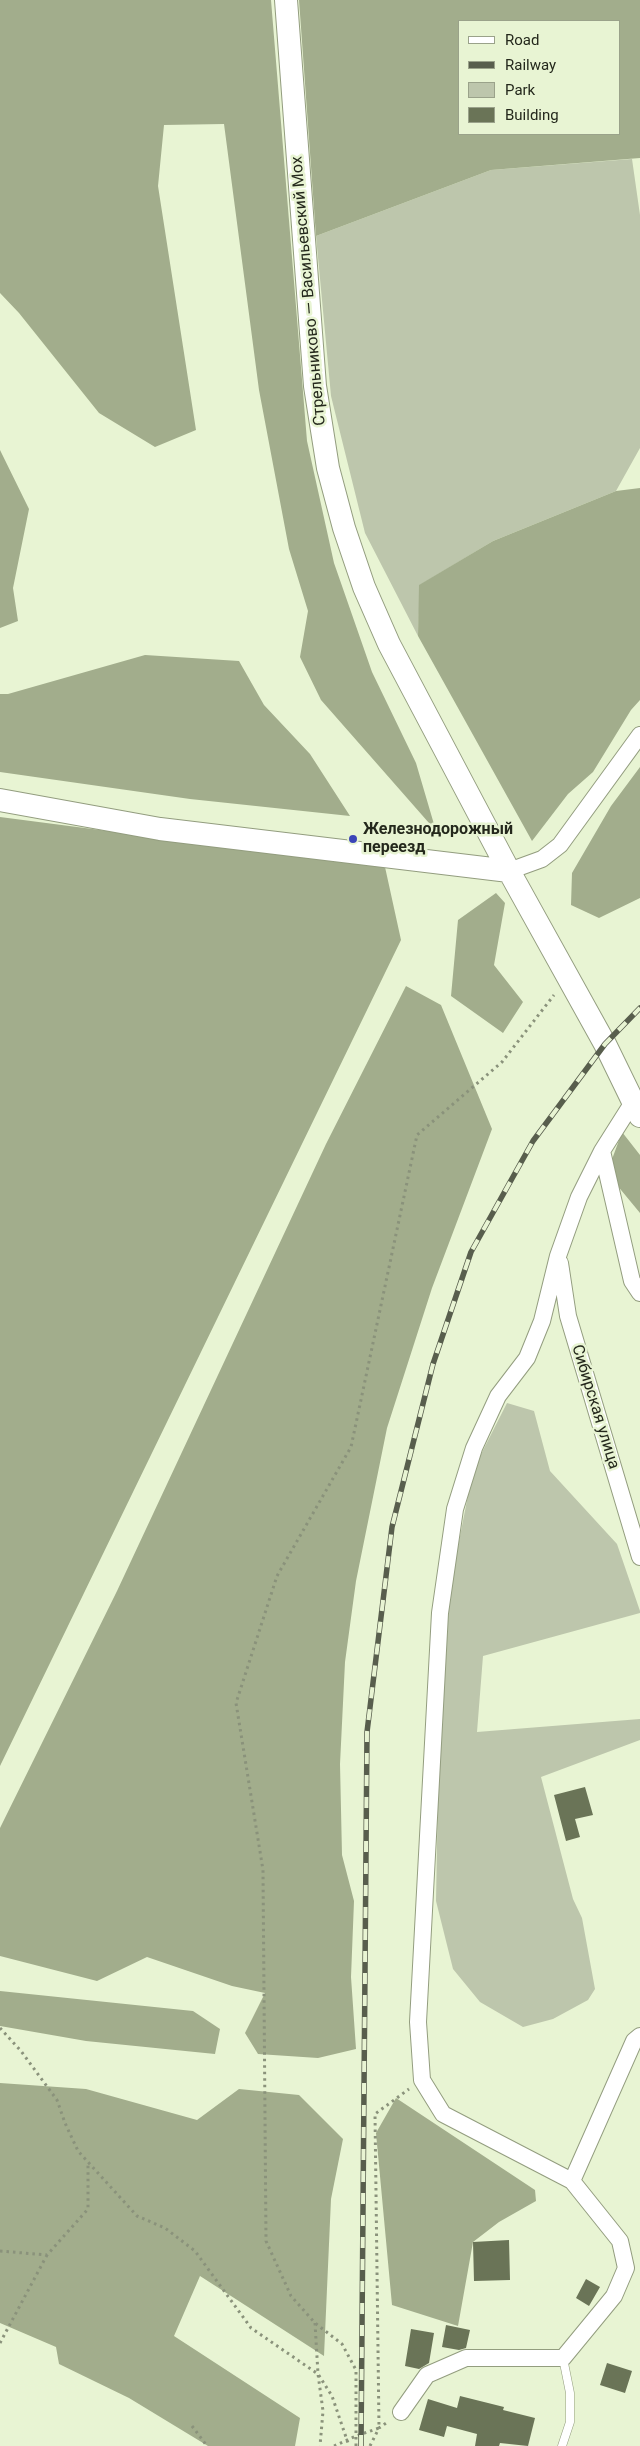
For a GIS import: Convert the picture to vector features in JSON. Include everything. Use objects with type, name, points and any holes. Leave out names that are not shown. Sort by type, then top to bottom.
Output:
[{"type":"street","name":"Стрельниково — Васильевский Мох","points":[[286,0],[315,386],[333,488],[357,568],[389,644],[509,872],[604,1044],[636,1109]]},
{"type":"street","points":[[0,800],[160,829],[509,872],[542,859],[560,845],[640,734]]},
{"type":"street","points":[[401,2412],[427,2375],[466,2358],[563,2358],[614,2296],[626,2268],[620,2241],[572,2181],[444,2114],[422,2080],[418,2022],[433,1714],[440,1613],[454,1509],[474,1448],[498,1396],[527,1358],[542,1321],[558,1256],[579,1197],[602,1151],[636,1109]]},
{"type":"street","points":[[602,1151],[632,1281],[640,1293]]},
{"type":"street","name":"Сибирская улица","points":[[558,1256],[568,1316],[640,1557]]},
{"type":"street","points":[[572,2181],[634,2041],[640,2036]]},
{"type":"lane","points":[[562,2446],[570,2422],[570,2393],[563,2358]]},
{"type":"path","points":[[356,2446],[356,2370],[342,2344],[315,2323],[291,2296],[266,2241],[263,1870],[236,1703],[278,1576],[351,1447],[417,1134],[502,1062],[567,978]]},
{"type":"path","points":[[0,2028],[21,2051],[57,2100],[78,2151],[137,2216],[165,2228],[194,2251],[251,2328],[318,2374],[332,2396],[349,2446]]},
{"type":"path","points":[[370,2446],[379,2428],[375,2114],[422,2080]]},
{"type":"path","points":[[0,2343],[48,2255],[88,2209],[88,2162]]},
{"type":"path","points":[[0,2251],[48,2255]]},
{"type":"path","points":[[315,2323],[318,2374],[323,2410],[320,2446]]},
{"type":"path","points":[[334,2446],[379,2428],[401,2412]]},
{"type":"path","points":[[192,2426],[208,2446]]},
{"type":"green space","points":[[0,0],[271,0],[307,441],[334,563],[372,672],[416,763],[436,831],[321,700],[300,657],[308,611],[289,549],[259,390],[224,124],[164,125],[158,186],[196,430],[155,447],[99,413],[19,313],[0,293]]},
{"type":"green space","points":[[299,0],[640,0],[640,158],[491,170],[316,236]]},
{"type":"green space","points":[[632,159],[640,215],[640,448],[616,491],[493,541],[420,585],[418,636],[365,533],[331,396],[316,236],[491,170]]},
{"type":"green space","points":[[0,450],[29,509],[13,588],[18,621],[0,628]]},
{"type":"green space","points":[[640,488],[640,700],[631,710],[593,772],[568,794],[532,841],[418,636],[419,585],[493,541],[616,491]]},
{"type":"green space","points":[[145,655],[239,661],[264,705],[310,754],[350,816],[190,799],[0,772],[0,694],[8,694]]},
{"type":"green space","points":[[640,767],[640,898],[599,918],[571,905],[572,873],[611,806]]},
{"type":"green space","points":[[0,817],[385,867],[401,940],[0,1766]]},
{"type":"green space","points":[[496,893],[505,903],[494,965],[523,1002],[503,1033],[451,996],[458,920]]},
{"type":"green space","points":[[406,986],[441,1005],[492,1129],[432,1288],[387,1428],[356,1581],[345,1662],[340,1764],[342,1855],[354,1901],[351,1977],[356,2049],[318,2058],[258,2054],[245,2033],[265,1993],[232,1986],[147,1957],[97,1981],[0,1956],[0,1828],[117,1591],[326,1144]]},
{"type":"green space","points":[[622,1132],[640,1155],[640,1213],[607,1173]]},
{"type":"green space","points":[[507,1403],[534,1411],[550,1471],[617,1544],[640,1611],[640,1613],[483,1656],[477,1732],[640,1719],[640,1740],[541,1777],[573,1899],[582,1918],[595,1989],[588,2000],[553,2019],[523,2027],[480,2002],[453,1969],[436,1901],[438,1790],[450,1587],[473,1470]]},
{"type":"green space","points":[[0,1991],[193,2011],[220,2029],[215,2054],[86,2041],[0,2026]]},
{"type":"green space","points":[[0,2083],[86,2089],[197,2120],[239,2089],[299,2095],[343,2139],[331,2199],[324,2356],[200,2276],[174,2336],[300,2418],[295,2446],[208,2446],[129,2398],[59,2364],[56,2347],[0,2323]]},
{"type":"green space","points":[[396,2098],[535,2190],[536,2201],[499,2222],[473,2242],[458,2326],[392,2305],[376,2133]]},
{"type":"building","points":[[585,1787],[593,1815],[575,1819],[580,1837],[566,1841],[554,1795]]},
{"type":"building","points":[[509,2240],[510,2280],[474,2281],[473,2242]]},
{"type":"building","points":[[586,2279],[600,2287],[589,2306],[576,2298]]},
{"type":"building","points":[[446,2325],[470,2330],[466,2348],[459,2350],[442,2347]]},
{"type":"building","points":[[411,2329],[434,2333],[429,2363],[419,2369],[405,2366]]},
{"type":"building","points":[[607,2363],[632,2371],[625,2393],[600,2385]]},
{"type":"building","points":[[460,2396],[504,2407],[503,2410],[535,2418],[528,2446],[500,2443],[499,2446],[475,2446],[477,2434],[447,2426],[444,2437],[419,2430],[428,2399],[457,2408]]},
{"type":"railway","points":[[361,2446],[367,1732],[392,1527],[433,1364],[471,1252],[533,1141],[605,1044],[640,1008]]},
{"type":"place","name":"Железнодорожный переезд","points":[[353,839]]}]
